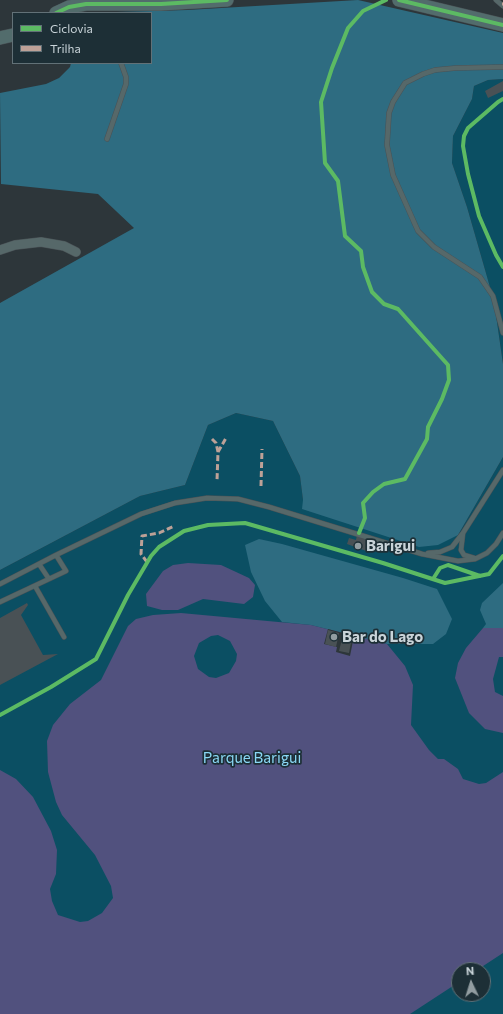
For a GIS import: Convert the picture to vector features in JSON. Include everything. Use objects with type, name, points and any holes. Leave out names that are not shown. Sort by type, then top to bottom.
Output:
[{"type":"main road","points":[[58,12],[69,7],[86,4],[227,0]]},
{"type":"main road","points":[[399,0],[503,25]]},
{"type":"main road","points":[[0,38],[12,35]]},
{"type":"street","points":[[0,250],[15,245],[41,242],[64,246],[76,252]]},
{"type":"lane","points":[[496,0],[503,6]]},
{"type":"lane","points":[[69,7],[79,12]]},
{"type":"lane","points":[[107,139],[126,84],[126,77],[121,64]]},
{"type":"lane","points":[[503,67],[435,70],[405,83],[393,102],[389,114],[387,145],[393,175],[418,231],[434,247],[480,277],[493,296],[503,333]]},
{"type":"lane","points":[[422,554],[440,552],[452,547],[463,534],[503,470]]},
{"type":"lane","points":[[0,584],[141,514],[175,503],[207,498],[238,499],[269,506],[422,554],[458,561],[475,559],[487,553],[496,544],[503,533]]},
{"type":"lane","points":[[463,534],[462,550],[464,555],[475,559]]},
{"type":"lane","points":[[0,602],[66,571],[56,555]]},
{"type":"lane","points":[[39,564],[49,579]]},
{"type":"lane","points":[[34,586],[64,637]]},
{"type":"green space","points":[[503,79],[503,364],[494,301],[467,207],[452,163],[453,136],[472,99],[474,86],[488,80]]},
{"type":"green space","name":"Parque Barigui","points":[[236,413],[273,421],[300,476],[303,500],[458,535],[503,457],[503,1014],[0,1014],[0,570],[140,496],[185,485],[208,425]]},
{"type":"shaded area","points":[[358,0],[503,33],[503,79],[488,80],[474,86],[472,99],[453,136],[452,163],[467,207],[494,301],[503,364],[503,457],[458,535],[438,545],[419,547],[302,509],[303,500],[300,476],[273,421],[236,413],[208,425],[185,485],[140,496],[0,570],[0,303],[134,228],[98,194],[1,184],[0,93],[46,84],[59,78],[70,67],[71,64],[152,64],[152,12],[116,12],[187,10]]},
{"type":"shaded area","points":[[259,539],[282,544],[437,589],[452,619],[446,634],[433,644],[387,644],[311,625],[282,622],[265,601],[251,572],[245,545]]},
{"type":"shaded area","points":[[188,563],[221,565],[249,578],[255,585],[253,597],[244,604],[203,599],[178,610],[162,610],[147,606],[146,594],[163,571],[173,565]]},
{"type":"shaded area","points":[[503,583],[503,628],[483,628],[486,624],[480,610],[482,603]]},
{"type":"shaded area","name":"Parque Barigui","points":[[181,613],[311,625],[387,644],[405,666],[413,685],[411,725],[429,750],[438,759],[444,759],[458,769],[463,779],[479,784],[486,783],[503,772],[503,953],[489,962],[451,962],[451,987],[410,1014],[0,1014],[0,770],[16,779],[33,797],[51,831],[57,850],[56,874],[50,889],[52,901],[58,915],[80,922],[88,921],[102,913],[113,898],[111,886],[95,855],[62,815],[56,802],[48,772],[47,741],[53,725],[70,704],[101,680],[128,626],[136,619],[153,615]],"holes":[[[218,635],[230,641],[237,654],[236,661],[229,673],[216,678],[209,677],[198,669],[194,656],[199,643],[211,636]]]},
{"type":"shaded area","points":[[483,628],[503,628],[503,657],[499,657],[493,679],[495,692],[503,696],[503,733],[485,729],[469,713],[455,678],[458,663],[466,648]]},
{"type":"pier","points":[[328,629],[354,636],[350,656],[336,652],[337,647],[324,644]]},
{"type":"building","points":[[503,81],[503,91],[488,98],[485,91]]},
{"type":"building","points":[[357,535],[368,539],[366,545],[373,546],[373,549],[370,549],[369,552],[347,544],[349,538],[356,540]]},
{"type":"building","points":[[27,603],[28,605],[21,615],[43,655],[58,654],[0,685],[0,618]]},
{"type":"building","points":[[328,630],[339,633],[336,647],[325,644]]},
{"type":"building","points":[[343,635],[352,637],[349,653],[339,651]]},
{"type":"marked path","points":[[218,452],[226,438]]},
{"type":"marked path","points":[[212,439],[216,443],[218,452],[217,481]]},
{"type":"marked path","points":[[261,486],[262,449]]},
{"type":"marked path","points":[[147,562],[141,554],[142,536],[159,533],[174,526]]},
{"type":"cycle path","points":[[58,12],[69,7],[86,4],[161,4],[227,0]]},
{"type":"cycle path","points":[[359,533],[365,518],[363,503],[373,492],[384,484],[405,479],[427,439],[428,427],[442,399],[449,380],[448,365],[398,309],[384,304],[372,292],[363,267],[361,251],[345,236],[338,181],[325,163],[321,102],[332,68],[348,28],[363,11],[386,0]]},
{"type":"cycle path","points":[[399,0],[503,25]]},
{"type":"cycle path","points":[[503,99],[468,128],[464,136],[463,146],[468,174],[479,216],[496,255],[503,267]]},
{"type":"cycle path","points":[[0,715],[51,687],[96,659],[128,595],[151,556],[159,547],[184,531],[208,525],[245,523],[383,563],[445,583],[489,574],[503,556]]},
{"type":"cycle path","points":[[433,579],[440,568],[448,565],[480,576]]},
{"type":"place","name":"Barigui","points":[[358,546]]},
{"type":"place","name":"Bar do Lago","points":[[334,637]]}]
